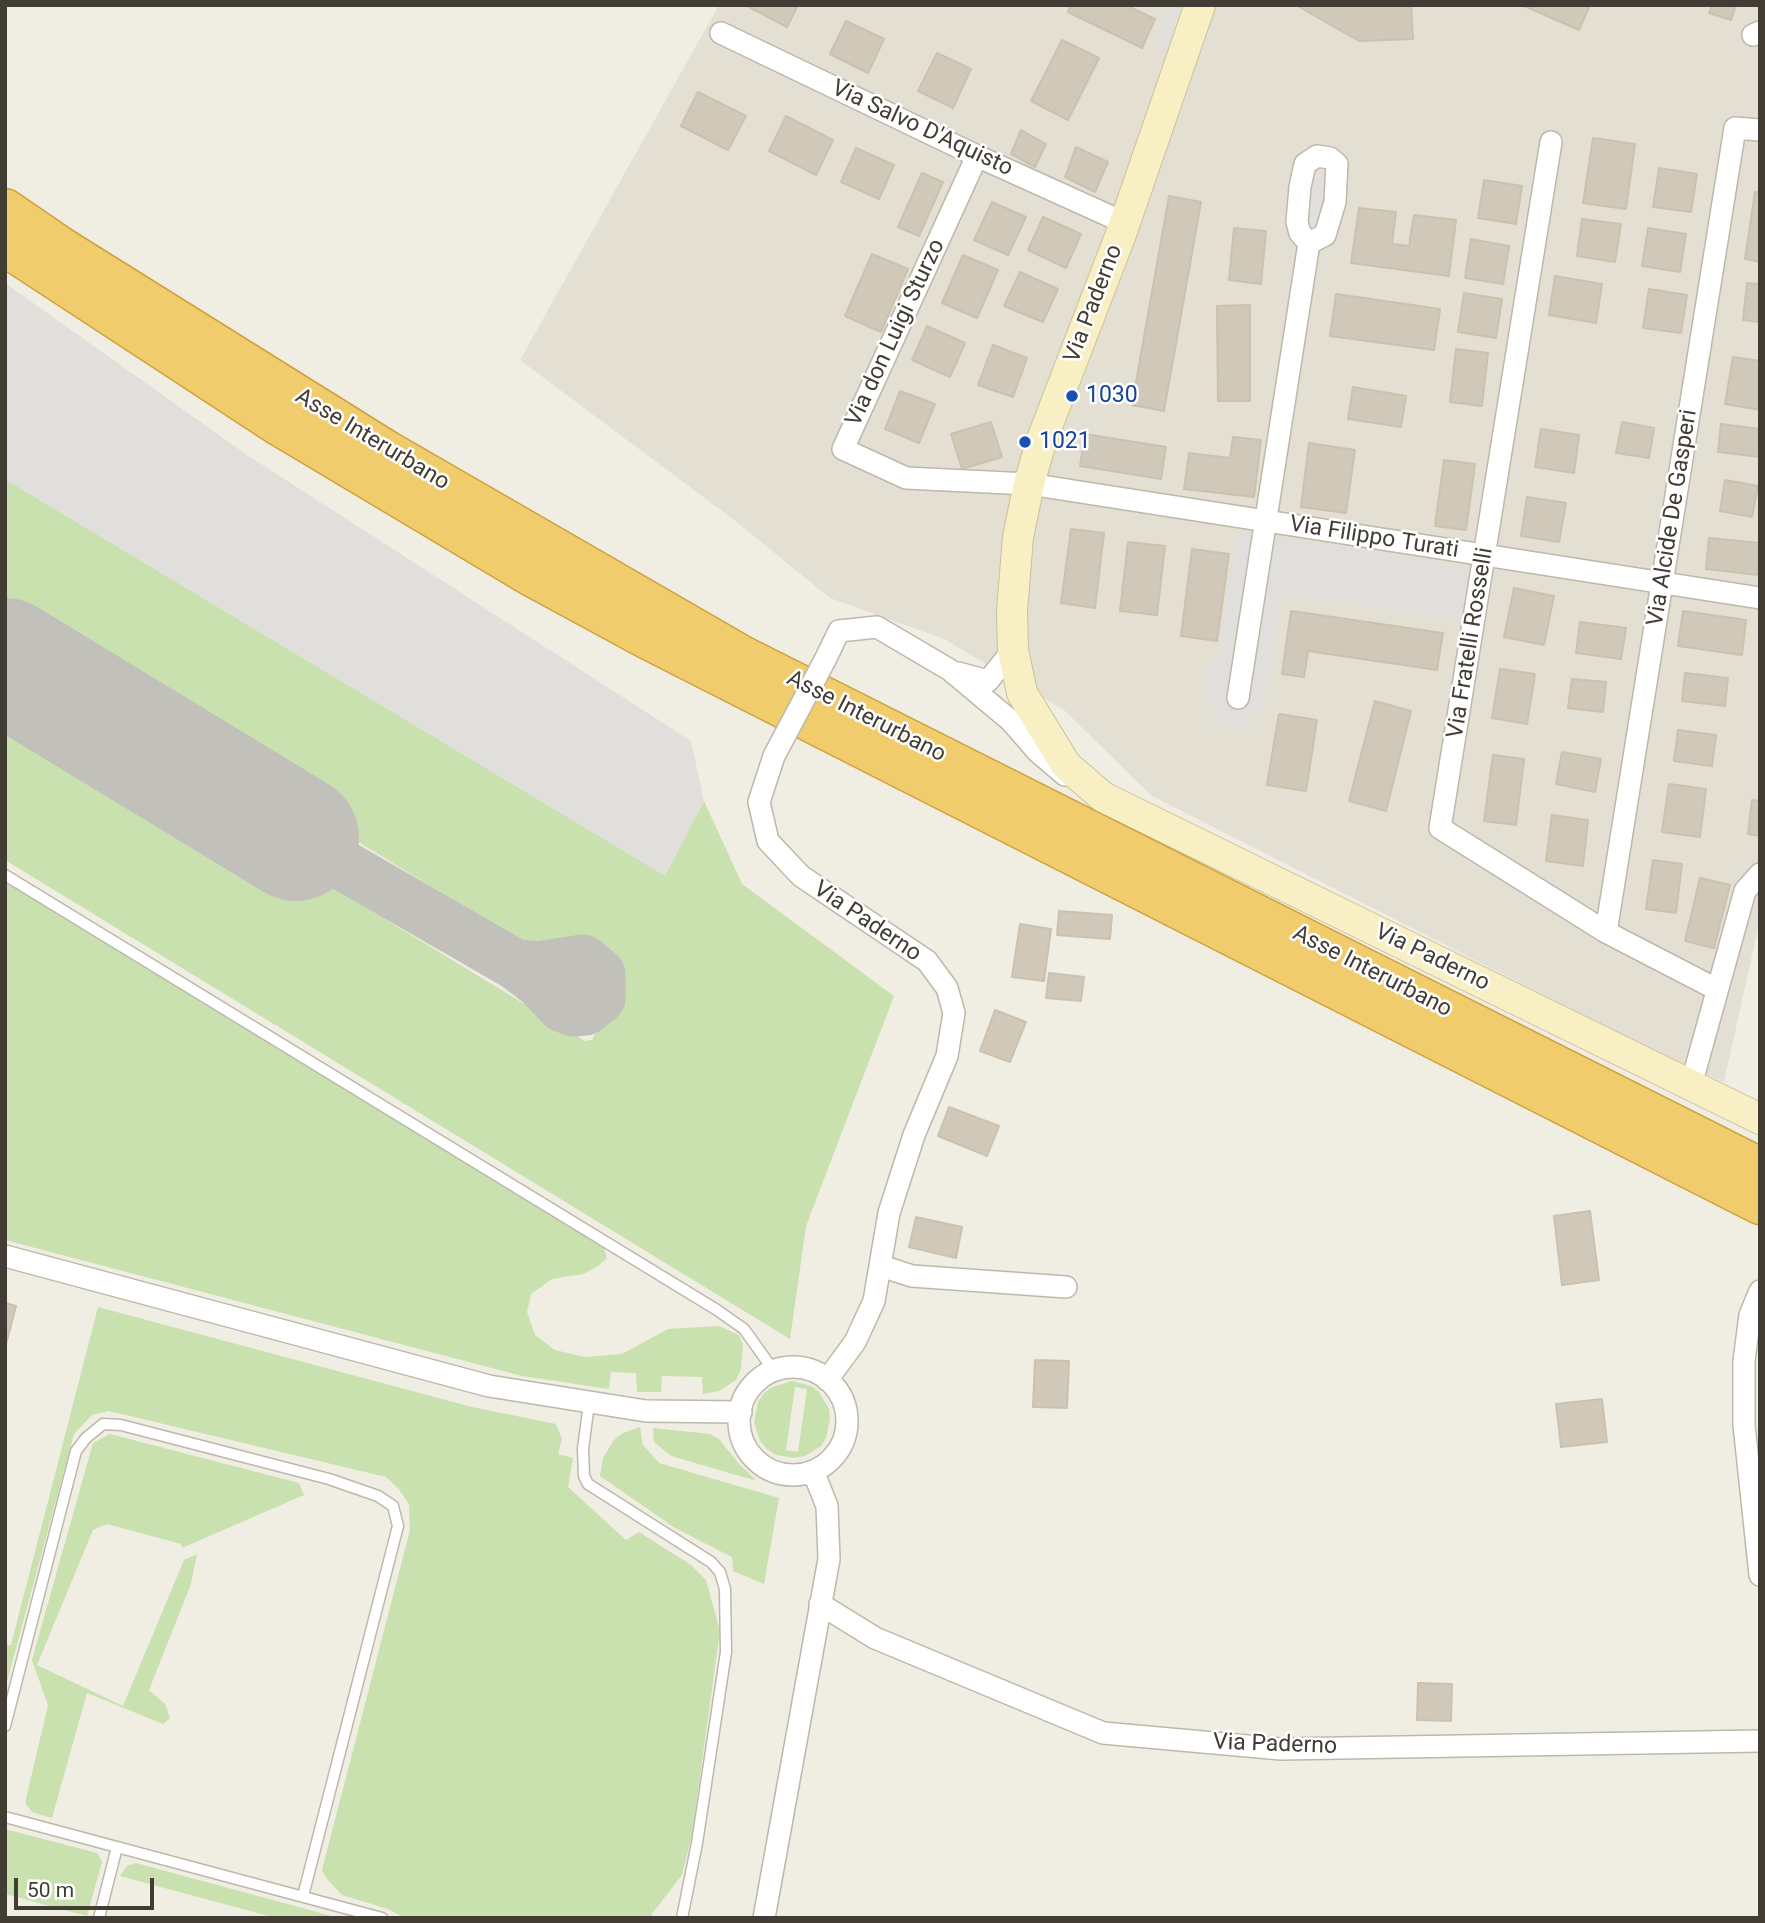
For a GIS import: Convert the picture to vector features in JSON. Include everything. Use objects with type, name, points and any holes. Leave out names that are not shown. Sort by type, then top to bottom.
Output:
[{"type":"highway","name":"Asse Interurbano","points":[[5,208],[62,247],[387,450],[742,655],[1760,1167]]},
{"type":"highway","name":"Asse Interurbano","points":[[5,247],[280,427],[528,575],[646,639],[1760,1205]]},
{"type":"street","name":"Via Paderno","points":[[1025,720],[1013,650],[1013,573],[1029,484],[1041,442],[1125,223],[1200,5]]},
{"type":"street","name":"Via Salvo D'Aquisto","points":[[721,33],[977,156],[1125,223]]},
{"type":"street","name":"Via Alcide De Gasperi","points":[[1606,932],[1735,128],[1760,130]]},
{"type":"street","name":"Via Fratelli Rosselli","points":[[1551,142],[1440,828],[1606,932],[1716,989]]},
{"type":"street","name":"Via don Luigi Sturzo","points":[[977,156],[843,449],[906,478],[1029,484]]},
{"type":"street","points":[[1238,698],[1309,243]]},
{"type":"street","name":"Via Filippo Turati","points":[[1029,484],[1760,597]]},
{"type":"street","name":"Via Paderno","points":[[827,1380],[838,1368],[874,1301],[890,1213],[914,1135],[947,1056],[954,1013],[947,988],[927,961],[801,876],[768,841],[759,802],[774,756],[839,631],[877,627],[950,670],[1025,720],[1066,765],[1103,797],[1760,1119]]},
{"type":"street","points":[[988,681],[1013,650]]},
{"type":"street","name":"Via Paderno","points":[[950,670],[1022,693]]},
{"type":"street","points":[[1691,1085],[1745,891],[1760,874]]},
{"type":"street","points":[[5,1256],[489,1386],[646,1411],[741,1412]]},
{"type":"street","points":[[881,1266],[912,1276],[1066,1287]]},
{"type":"street","points":[[1760,1291],[1750,1315],[1744,1362],[1744,1424],[1760,1575]]},
{"type":"street","points":[[802,1368],[827,1380],[842,1397],[847,1413],[847,1429],[842,1445],[832,1459],[813,1471],[785,1474],[764,1466],[745,1445],[740,1431],[743,1400],[753,1385],[774,1371],[802,1368]]},
{"type":"street","points":[[764,1918],[829,1559],[827,1506],[813,1471]]},
{"type":"street","name":"Via Paderno","points":[[820,1604],[875,1638],[1103,1733],[1281,1749],[1760,1741]]},
{"type":"lane","points":[[5,875],[717,1310],[744,1329],[765,1354],[774,1371]]},
{"type":"lane","points":[[589,1403],[583,1449],[584,1476],[588,1484],[711,1562],[720,1572],[725,1589],[726,1652],[697,1843],[682,1918]]},
{"type":"lane","points":[[5,1726],[76,1451],[86,1437],[103,1424],[121,1424],[329,1479],[378,1496],[393,1506],[398,1526],[303,1896]]},
{"type":"lane","points":[[5,1817],[382,1918]]},
{"type":"lane","points":[[99,1918],[117,1847]]},
{"type":"shaded area","points":[[719,5],[1760,5],[1760,919],[1724,1082],[1670,1059],[1152,796],[1064,710],[944,639],[830,598],[734,520],[520,360]]},
{"type":"shaded area","points":[[1168,5],[1180,5],[1166,53],[1154,46]]},
{"type":"shaded area","points":[[1309,174],[1333,176],[1318,233],[1302,230]]},
{"type":"shaded area","points":[[5,283],[247,455],[691,741],[704,801],[665,876],[5,479]]},
{"type":"shaded area","points":[[1237,530],[1471,567],[1461,620],[1283,594],[1263,711],[1251,711],[1247,728],[1212,723],[1215,703],[1201,701],[1208,661],[1218,661]]},
{"type":"green space","points":[[5,479],[665,875],[704,801],[742,884],[894,996],[806,1226],[790,1339],[5,860],[5,687],[585,1041],[592,1040],[618,987],[618,964],[596,941],[571,938],[545,953],[534,949],[5,627]]},
{"type":"green space","points":[[5,882],[604,1248],[607,1258],[598,1266],[583,1274],[552,1279],[531,1294],[527,1312],[535,1335],[555,1350],[585,1357],[622,1354],[668,1329],[719,1326],[739,1335],[743,1345],[741,1369],[736,1380],[719,1391],[703,1394],[702,1377],[662,1376],[661,1392],[637,1392],[636,1373],[611,1372],[609,1389],[522,1376],[5,1240]]},
{"type":"green space","points":[[98,1307],[472,1407],[556,1424],[562,1439],[558,1454],[573,1458],[568,1487],[626,1540],[639,1532],[691,1565],[706,1580],[720,1631],[692,1834],[682,1875],[651,1915],[658,1918],[405,1918],[388,1909],[342,1895],[326,1878],[322,1870],[410,1530],[409,1504],[386,1477],[109,1411],[92,1415],[74,1434],[5,1689],[5,1645],[11,1645]]},
{"type":"green space","points":[[792,1381],[811,1386],[819,1392],[829,1409],[830,1419],[826,1438],[821,1446],[805,1456],[795,1458],[776,1455],[760,1441],[754,1422],[758,1402],[772,1387]],"holes":[[[795,1387],[807,1389],[798,1452],[786,1450]]]},
{"type":"green space","points":[[640,1427],[643,1445],[659,1463],[779,1498],[764,1584],[733,1571],[732,1557],[675,1528],[600,1476],[603,1458],[614,1440],[623,1433]]},
{"type":"green space","points":[[653,1428],[710,1434],[719,1439],[757,1481],[671,1456],[654,1442]]},
{"type":"green space","points":[[110,1434],[299,1483],[304,1495],[182,1548],[181,1544],[107,1524],[93,1530],[37,1665],[123,1706],[184,1560],[197,1554],[191,1584],[149,1690],[165,1704],[170,1718],[163,1724],[87,1693],[52,1818],[32,1812],[25,1803],[48,1705],[32,1660],[93,1443]]},
{"type":"green space","points":[[5,1829],[97,1853],[102,1862],[87,1916],[5,1894]]},
{"type":"green space","points":[[136,1863],[339,1918],[276,1918],[120,1876],[127,1866]]},
{"type":"building","points":[[745,5],[798,5],[787,27]]},
{"type":"building","points":[[1071,5],[1133,5],[1132,8],[1155,19],[1142,48],[1068,12]]},
{"type":"building","points":[[1296,5],[1411,5],[1413,39],[1359,41]]},
{"type":"building","points":[[1522,5],[1590,5],[1579,30]]},
{"type":"building","points":[[1712,5],[1736,5],[1731,20],[1709,13]]},
{"type":"building","points":[[846,21],[884,39],[868,73],[830,54]]},
{"type":"building","points":[[1062,40],[1099,58],[1068,120],[1031,101]]},
{"type":"building","points":[[937,53],[971,69],[953,108],[918,91]]},
{"type":"building","points":[[698,92],[746,116],[728,150],[681,126]]},
{"type":"building","points":[[786,116],[833,140],[816,175],[769,151]]},
{"type":"building","points":[[1021,130],[1046,144],[1035,167],[1011,154]]},
{"type":"building","points":[[1593,138],[1635,144],[1626,209],[1583,203]]},
{"type":"building","points":[[1076,147],[1108,162],[1095,192],[1065,177]]},
{"type":"building","points":[[856,148],[894,165],[879,199],[841,182]]},
{"type":"building","points":[[1659,168],[1697,174],[1691,212],[1653,207]]},
{"type":"building","points":[[922,173],[943,182],[919,236],[898,227]]},
{"type":"building","points":[[1484,180],[1522,186],[1516,224],[1478,218]]},
{"type":"building","points":[[1755,192],[1760,192],[1760,262],[1745,259]]},
{"type":"building","points":[[1169,196],[1201,202],[1164,411],[1132,405]]},
{"type":"building","points":[[992,202],[1026,217],[1008,255],[974,240]]},
{"type":"building","points":[[1359,208],[1396,212],[1392,244],[1409,246],[1414,215],[1456,220],[1449,276],[1351,263]]},
{"type":"building","points":[[1043,217],[1081,234],[1066,268],[1028,250]]},
{"type":"building","points":[[1582,219],[1621,224],[1615,262],[1577,256]]},
{"type":"building","points":[[1234,228],[1266,231],[1261,284],[1229,280]]},
{"type":"building","points":[[1648,228],[1686,234],[1680,272],[1642,266]]},
{"type":"building","points":[[1471,239],[1509,246],[1503,284],[1465,278]]},
{"type":"building","points":[[872,254],[908,269],[881,332],[845,316]]},
{"type":"building","points":[[963,255],[998,270],[977,318],[942,303]]},
{"type":"building","points":[[1020,272],[1058,289],[1043,322],[1004,306]]},
{"type":"building","points":[[1555,276],[1602,284],[1596,323],[1549,315]]},
{"type":"building","points":[[1747,283],[1760,284],[1760,322],[1743,320]]},
{"type":"building","points":[[1649,289],[1687,295],[1681,333],[1643,328]]},
{"type":"building","points":[[1464,293],[1502,299],[1496,338],[1458,332]]},
{"type":"building","points":[[1336,294],[1440,309],[1434,350],[1330,336]]},
{"type":"building","points":[[1250,305],[1250,401],[1218,401],[1217,306]]},
{"type":"building","points":[[927,326],[965,343],[950,377],[912,360]]},
{"type":"building","points":[[993,345],[1027,358],[1013,397],[978,385]]},
{"type":"building","points":[[1456,349],[1488,353],[1482,406],[1450,402]]},
{"type":"building","points":[[1733,357],[1760,361],[1760,410],[1725,404]]},
{"type":"building","points":[[1353,387],[1406,396],[1401,427],[1348,419]]},
{"type":"building","points":[[900,391],[935,404],[919,443],[885,429]]},
{"type":"building","points":[[991,422],[1002,457],[962,469],[951,434]]},
{"type":"building","points":[[1622,422],[1654,428],[1649,458],[1616,453]]},
{"type":"building","points":[[1721,424],[1760,429],[1760,457],[1718,452]]},
{"type":"building","points":[[1541,429],[1579,435],[1574,473],[1535,467]]},
{"type":"building","points":[[1085,434],[1166,447],[1161,479],[1080,466]]},
{"type":"building","points":[[1233,437],[1261,440],[1254,497],[1184,489],[1189,453],[1230,458]]},
{"type":"building","points":[[1309,443],[1355,450],[1346,513],[1301,507]]},
{"type":"building","points":[[1444,460],[1475,464],[1466,530],[1435,526]]},
{"type":"building","points":[[1725,480],[1758,486],[1752,517],[1720,511]]},
{"type":"building","points":[[1527,497],[1566,503],[1559,542],[1521,536]]},
{"type":"building","points":[[1071,529],[1104,533],[1095,608],[1061,603]]},
{"type":"building","points":[[1709,538],[1760,543],[1758,575],[1706,569]]},
{"type":"building","points":[[1128,542],[1165,546],[1157,615],[1120,611]]},
{"type":"building","points":[[1192,549],[1229,554],[1217,641],[1181,636]]},
{"type":"building","points":[[1514,588],[1554,596],[1544,645],[1504,637]]},
{"type":"building","points":[[1291,611],[1443,633],[1437,670],[1308,651],[1304,677],[1282,674]]},
{"type":"building","points":[[1683,611],[1746,620],[1742,655],[1678,646]]},
{"type":"building","points":[[1580,622],[1626,628],[1621,659],[1576,653]]},
{"type":"building","points":[[1500,669],[1535,674],[1527,724],[1492,718]]},
{"type":"building","points":[[1685,673],[1728,678],[1725,706],[1682,701]]},
{"type":"building","points":[[1572,679],[1606,682],[1603,712],[1568,708]]},
{"type":"building","points":[[1375,701],[1411,711],[1386,811],[1349,801]]},
{"type":"building","points":[[1279,714],[1317,720],[1306,791],[1267,785]]},
{"type":"building","points":[[1678,730],[1716,735],[1712,766],[1674,761]]},
{"type":"building","points":[[1562,752],[1601,759],[1595,792],[1556,784]]},
{"type":"building","points":[[1493,755],[1524,759],[1516,825],[1484,821]]},
{"type":"building","points":[[1669,784],[1706,789],[1700,837],[1662,832]]},
{"type":"building","points":[[1752,800],[1760,801],[1760,836],[1748,834]]},
{"type":"building","points":[[1552,815],[1588,820],[1583,866],[1546,861]]},
{"type":"building","points":[[1653,860],[1682,864],[1676,913],[1646,909]]},
{"type":"building","points":[[1700,878],[1730,885],[1714,948],[1685,941]]},
{"type":"building","points":[[1059,911],[1112,915],[1110,939],[1057,935]]},
{"type":"building","points":[[1020,924],[1051,929],[1044,981],[1012,977]]},
{"type":"building","points":[[1049,973],[1084,977],[1081,1001],[1046,998]]},
{"type":"building","points":[[995,1010],[1026,1022],[1010,1062],[980,1051]]},
{"type":"building","points":[[949,1107],[999,1126],[987,1156],[938,1136]]},
{"type":"building","points":[[1590,1211],[1599,1280],[1562,1285],[1554,1216]]},
{"type":"building","points":[[916,1217],[962,1227],[956,1258],[909,1247]]},
{"type":"building","points":[[5,1303],[16,1306],[5,1348]]},
{"type":"building","points":[[1035,1360],[1069,1361],[1067,1408],[1033,1407]]},
{"type":"building","points":[[1602,1399],[1607,1442],[1561,1447],[1556,1404]]},
{"type":"building","points":[[1418,1683],[1452,1684],[1451,1721],[1417,1720]]},
{"type":"taxiway","points":[[296,838],[516,965],[541,984],[563,1007],[574,1011],[585,1010],[600,998],[600,974],[583,960],[538,967],[516,965]]},
{"type":"runway","points":[[5,661],[296,838]]},
{"type":"place","name":"1030","points":[[1072,396]]},
{"type":"place","name":"1021","points":[[1025,442]]}]
